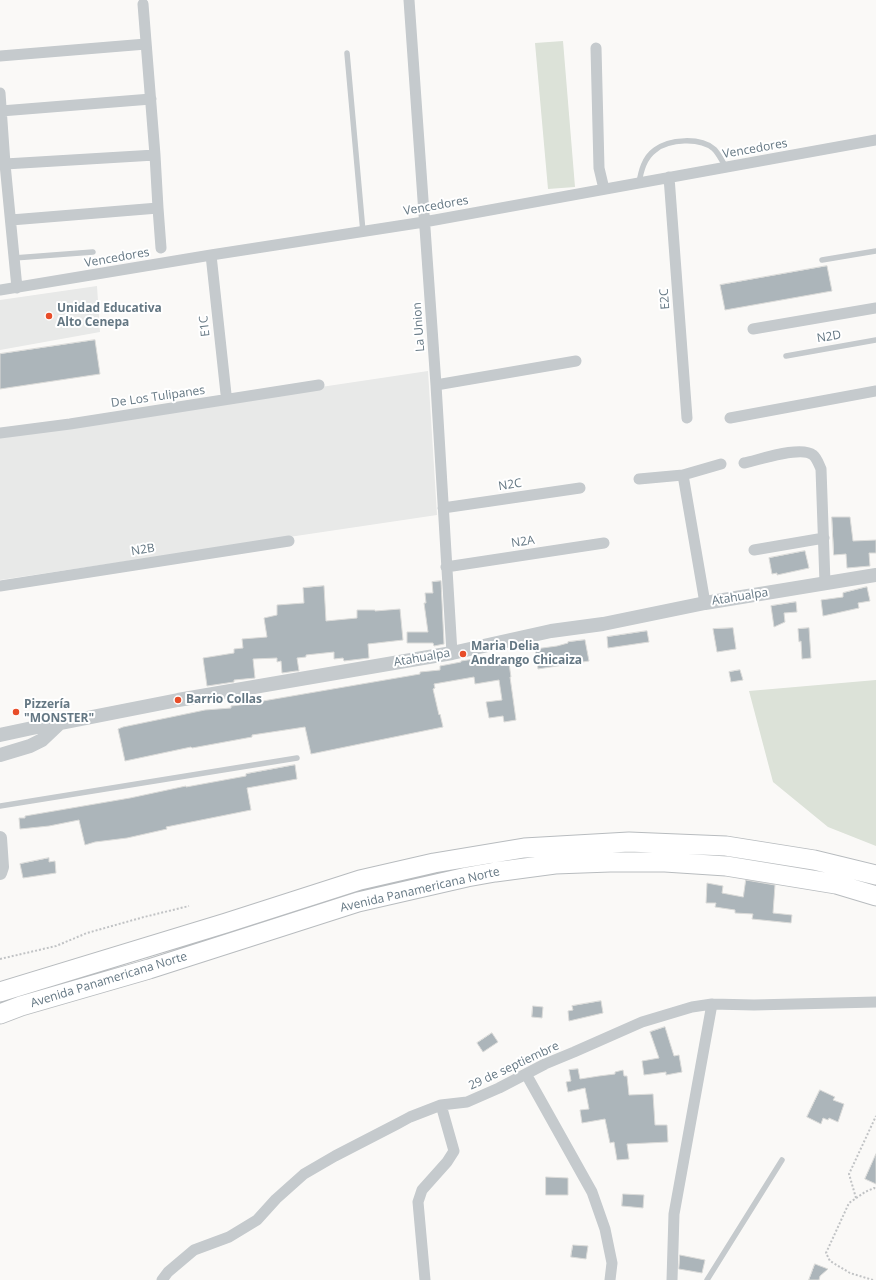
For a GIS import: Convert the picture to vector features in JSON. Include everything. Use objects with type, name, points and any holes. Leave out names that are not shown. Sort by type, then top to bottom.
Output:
[{"type":"highway","name":"Avenida Panamericana Norte","points":[[0,992],[360,880],[434,863],[524,848],[629,842],[726,846],[814,860],[876,875]]},
{"type":"highway","name":"Avenida Panamericana Norte","points":[[0,1014],[21,1006],[156,966],[358,902],[466,877],[495,872],[555,864],[665,862],[726,866],[836,884],[876,896]]},
{"type":"street","name":"La Union","points":[[409,0],[436,385],[452,653]]},
{"type":"street","points":[[143,4],[161,248]]},
{"type":"street","points":[[0,56],[146,44]]},
{"type":"street","points":[[596,48],[599,168],[604,189]]},
{"type":"street","points":[[0,93],[17,288]]},
{"type":"street","points":[[2,111],[151,99]]},
{"type":"street","name":"Vencedores","points":[[0,290],[424,222],[876,140]]},
{"type":"street","points":[[5,164],[155,155]]},
{"type":"street","name":"E2C","points":[[669,177],[687,418]]},
{"type":"street","points":[[11,220],[158,208]]},
{"type":"street","name":"E1C","points":[[211,255],[226,394]]},
{"type":"street","points":[[753,329],[876,308]]},
{"type":"street","points":[[436,385],[576,361]]},
{"type":"street","name":"De Los Tulipanes","points":[[0,433],[70,424],[319,385]]},
{"type":"street","points":[[730,418],[876,391]]},
{"type":"street","points":[[744,463],[796,452],[806,452],[814,456],[821,469],[825,584]]},
{"type":"street","points":[[639,479],[683,475],[721,464]]},
{"type":"street","points":[[683,475],[704,603]]},
{"type":"street","name":"N2C","points":[[443,508],[580,488]]},
{"type":"street","points":[[754,550],[824,538]]},
{"type":"street","name":"N2B","points":[[0,586],[289,541]]},
{"type":"street","name":"N2A","points":[[446,567],[604,543]]},
{"type":"street","name":"Atahualpa","points":[[0,735],[186,699],[452,653],[551,631],[603,624],[704,603],[876,575]]},
{"type":"street","points":[[0,755],[30,746],[42,740],[61,722]]},
{"type":"street","points":[[0,838],[2,867],[0,873]]},
{"type":"street","name":"29 de septiembre","points":[[162,1280],[168,1272],[194,1250],[229,1237],[257,1220],[276,1199],[304,1174],[410,1117],[441,1105],[466,1102],[499,1088],[545,1064],[642,1022],[692,1007],[712,1004],[754,1005],[876,1002]]},
{"type":"street","points":[[672,1280],[674,1214],[712,1004]]},
{"type":"street","points":[[526,1074],[592,1192],[605,1229],[612,1263],[610,1280]]},
{"type":"street","points":[[425,1280],[418,1202],[422,1190],[447,1162],[454,1151],[441,1105]]},
{"type":"lane","points":[[347,53],[363,232]]},
{"type":"lane","points":[[639,183],[642,168],[654,150],[663,145],[688,141],[707,144],[718,153],[726,167]]},
{"type":"lane","points":[[822,260],[876,251]]},
{"type":"lane","points":[[14,258],[93,252]]},
{"type":"lane","name":"N2D","points":[[786,356],[876,340]]},
{"type":"lane","points":[[0,806],[297,758]]},
{"type":"lane","points":[[706,1280],[782,1160]]},
{"type":"path","points":[[0,959],[56,946],[87,933],[189,906]]},
{"type":"path","points":[[856,1198],[849,1174],[876,1116]]},
{"type":"path","points":[[873,1280],[850,1273],[830,1261],[826,1253],[849,1203],[865,1192],[874,1188],[876,1189]]},
{"type":"shaded area","points":[[563,41],[575,187],[548,189],[535,43]]},
{"type":"shaded area","name":"Unidad Educativa Alto Cenepa","points":[[97,286],[100,332],[0,350],[0,300]]},
{"type":"shaded area","points":[[428,371],[437,515],[0,580],[0,435]]},
{"type":"shaded area","points":[[876,680],[876,846],[828,827],[773,782],[749,691]]},
{"type":"building","points":[[827,266],[832,291],[725,310],[720,285]]},
{"type":"building","points":[[95,340],[100,374],[0,389],[0,354]]},
{"type":"building","points":[[832,517],[850,517],[853,541],[876,540],[876,553],[869,553],[870,566],[847,568],[846,554],[834,555]]},
{"type":"building","points":[[805,551],[809,568],[777,575],[777,573],[772,574],[769,558]]},
{"type":"building","points":[[441,581],[444,644],[434,646],[433,643],[407,643],[407,632],[428,632],[424,603],[426,603],[425,593],[433,593],[432,582]]},
{"type":"building","points":[[324,586],[326,621],[357,618],[357,610],[375,611],[400,609],[403,640],[368,644],[369,658],[344,661],[343,658],[334,659],[334,652],[306,655],[306,657],[297,658],[299,671],[282,673],[281,661],[277,662],[277,658],[253,659],[255,678],[234,680],[234,682],[207,686],[203,658],[234,653],[234,649],[243,648],[242,639],[267,637],[264,618],[277,615],[277,605],[304,603],[303,588]]},
{"type":"building","points":[[867,587],[870,601],[858,603],[859,608],[823,616],[821,600],[843,597],[843,593]]},
{"type":"building","points":[[796,602],[797,612],[784,613],[785,622],[774,627],[771,606]]},
{"type":"building","points":[[733,628],[736,649],[717,652],[713,629]]},
{"type":"building","points":[[809,628],[811,658],[802,659],[801,641],[799,642],[798,629]]},
{"type":"building","points":[[647,631],[649,642],[608,648],[607,637]]},
{"type":"building","points":[[585,640],[589,661],[538,669],[535,649]]},
{"type":"building","points":[[508,657],[516,720],[504,722],[503,716],[489,718],[486,702],[502,700],[499,680],[475,684],[474,677],[434,684],[435,688],[433,689],[443,727],[311,754],[305,727],[252,735],[252,737],[191,747],[125,761],[118,729],[123,727],[205,710],[231,708],[231,706],[257,703],[420,674],[420,672],[440,670],[440,666],[461,661]]},
{"type":"building","points":[[740,670],[743,680],[731,682],[729,672]]},
{"type":"building","points":[[295,765],[297,779],[247,788],[251,810],[166,827],[167,829],[127,838],[95,842],[85,845],[79,820],[49,826],[20,829],[19,818],[25,818],[25,816],[130,798]]},
{"type":"building","points":[[49,858],[49,862],[55,861],[56,873],[23,878],[20,864]]},
{"type":"building","points":[[746,880],[775,885],[773,913],[792,915],[791,923],[752,919],[753,914],[735,913],[735,910],[715,907],[716,903],[706,903],[707,883],[723,886],[722,893],[743,897]]},
{"type":"building","points":[[601,1001],[603,1013],[569,1021],[568,1011],[573,1010],[572,1006]]},
{"type":"building","points":[[533,1006],[543,1007],[542,1018],[532,1017]]},
{"type":"building","points":[[665,1027],[674,1056],[679,1055],[682,1072],[666,1075],[666,1072],[644,1075],[642,1061],[659,1058],[650,1032]]},
{"type":"building","points":[[492,1033],[498,1042],[483,1052],[477,1043]]},
{"type":"building","points":[[578,1069],[580,1079],[615,1074],[615,1072],[623,1070],[624,1076],[627,1076],[629,1095],[653,1094],[655,1125],[667,1125],[668,1142],[627,1144],[629,1159],[617,1160],[614,1142],[610,1143],[605,1119],[582,1123],[580,1110],[589,1109],[585,1088],[568,1092],[566,1082],[571,1081],[569,1070]]},
{"type":"building","points":[[820,1090],[835,1097],[833,1100],[844,1104],[838,1122],[829,1118],[828,1120],[823,1118],[821,1124],[807,1117]]},
{"type":"building","points":[[876,1154],[876,1184],[865,1179]]},
{"type":"building","points":[[546,1177],[568,1178],[568,1195],[546,1195]]},
{"type":"building","points":[[623,1194],[644,1195],[643,1208],[622,1206]]},
{"type":"building","points":[[573,1245],[588,1246],[586,1259],[571,1257]]},
{"type":"building","points":[[680,1255],[705,1260],[702,1273],[679,1269]]},
{"type":"building","points":[[815,1264],[828,1269],[820,1276],[819,1280],[809,1280]]},
{"type":"place","name":"Unidad Educativa Alto Cenepa","points":[[49,316]]},
{"type":"place","name":"Maria Delia Andrango Chicaiza","points":[[463,654]]},
{"type":"place","name":"Barrio Collas","points":[[178,700]]},
{"type":"place","name":"Pizzería \"MONSTER\"","points":[[16,712]]}]
